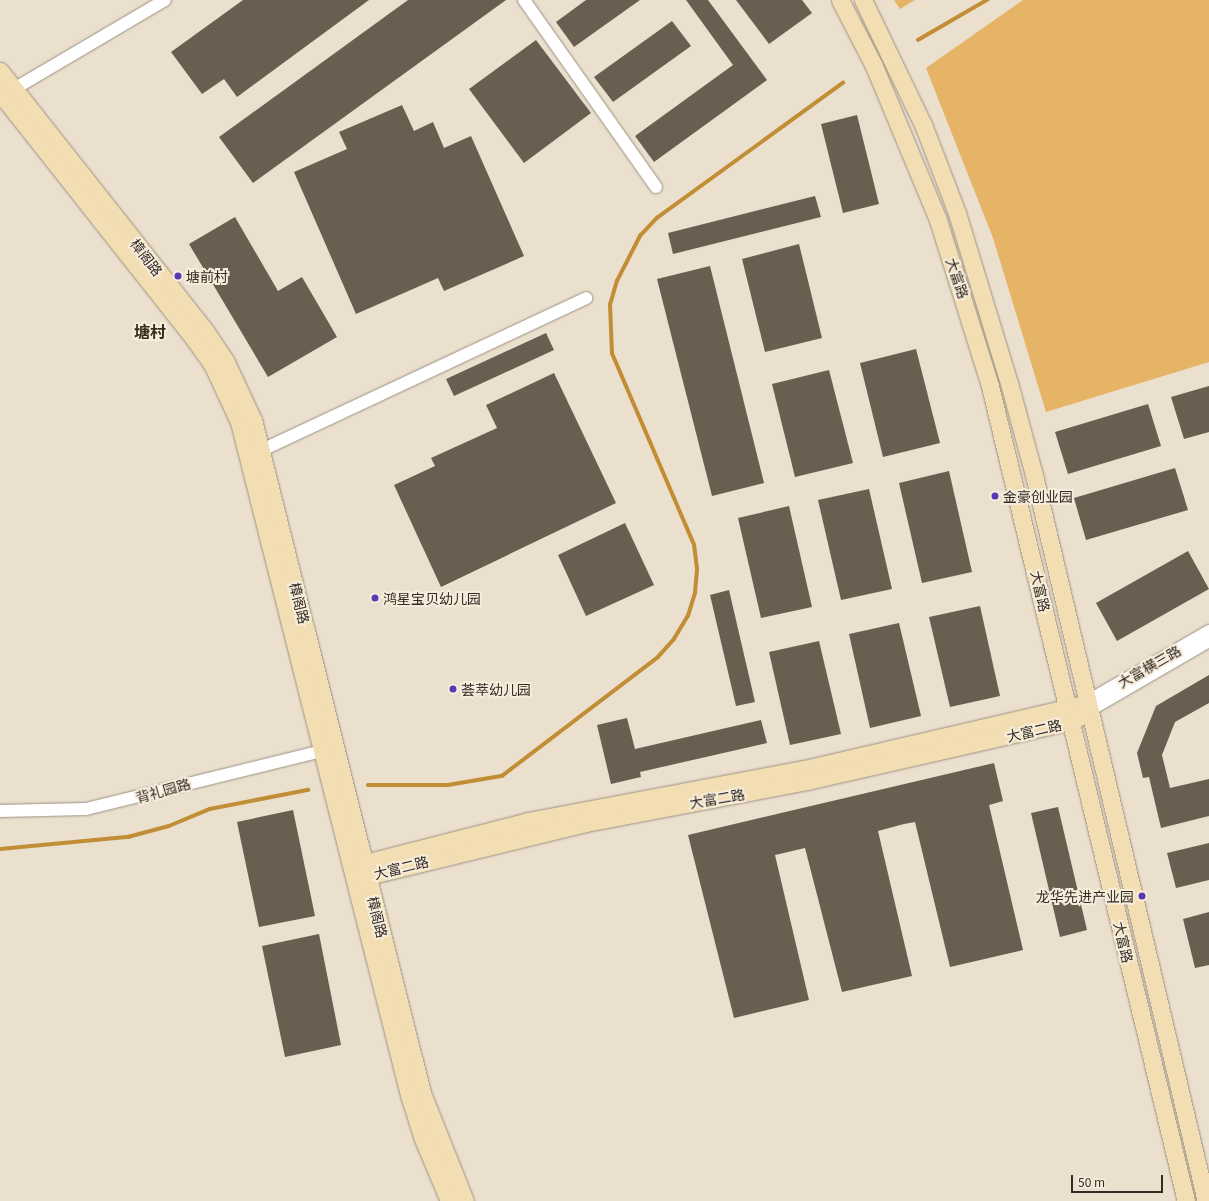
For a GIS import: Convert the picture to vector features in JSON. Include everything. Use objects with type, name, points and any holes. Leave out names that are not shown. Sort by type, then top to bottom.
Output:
[{"type":"street","points":[[7,91],[165,0]]},
{"type":"street","points":[[524,0],[656,187]]},
{"type":"street","name":"大富路","points":[[840,0],[904,134],[967,306],[1013,476],[1186,1201]]},
{"type":"street","name":"大富路","points":[[863,0],[924,127],[956,213],[1035,479],[1206,1201]]},
{"type":"street","name":"樟阁路","points":[[0,71],[7,91],[195,340],[226,392],[248,453],[323,751],[362,871],[422,1093],[465,1201]]},
{"type":"street","name":"樟阁路","points":[[7,91],[206,332],[239,386],[262,450],[362,871],[409,1095],[423,1139],[449,1201]]},
{"type":"street","points":[[262,450],[586,298]]},
{"type":"street","name":"大富横三路","points":[[1089,706],[1209,631]]},
{"type":"street","name":"大富横三路","points":[[1089,706],[1209,642]]},
{"type":"street","name":"大富二路","points":[[362,871],[528,821],[804,769],[1070,715],[1089,706]]},
{"type":"street","name":"背礼园路","points":[[0,811],[86,809],[323,751]]},
{"type":"shaded area","points":[[894,0],[915,0],[900,9]]},
{"type":"shaded area","points":[[1023,0],[1209,0],[1209,362],[1046,412],[993,238],[926,68]]},
{"type":"building","points":[[243,0],[369,0],[237,97],[224,79],[202,94],[171,52]]},
{"type":"building","points":[[408,0],[506,0],[253,183],[219,137]]},
{"type":"building","points":[[586,0],[640,0],[574,47],[556,22]]},
{"type":"building","points":[[686,0],[708,0],[767,80],[654,162],[635,136],[733,65]]},
{"type":"building","points":[[736,0],[802,0],[812,13],[769,44]]},
{"type":"building","points":[[672,21],[691,46],[613,102],[594,77]]},
{"type":"building","points":[[536,40],[591,113],[524,163],[469,89]]},
{"type":"building","points":[[402,105],[414,131],[433,122],[444,148],[471,136],[524,256],[444,291],[438,278],[356,314],[294,172],[347,149],[339,132]]},
{"type":"building","points":[[857,115],[879,204],[843,213],[821,124]]},
{"type":"building","points":[[815,196],[821,217],[673,254],[668,233]]},
{"type":"building","points":[[235,217],[278,291],[302,277],[337,337],[268,377],[189,244]]},
{"type":"building","points":[[799,244],[822,338],[765,352],[742,259]]},
{"type":"building","points":[[710,266],[764,483],[712,496],[657,279]]},
{"type":"building","points":[[546,333],[554,350],[454,396],[446,379]]},
{"type":"building","points":[[916,349],[940,443],[883,457],[860,363]]},
{"type":"building","points":[[829,370],[853,463],[795,477],[772,384]]},
{"type":"building","points":[[554,373],[616,503],[441,587],[394,485],[435,466],[431,458],[497,428],[486,405]]},
{"type":"building","points":[[1209,386],[1209,432],[1184,439],[1171,397]]},
{"type":"building","points":[[1148,404],[1161,446],[1068,474],[1055,432]]},
{"type":"building","points":[[1175,468],[1188,510],[1086,540],[1074,498]]},
{"type":"building","points":[[949,471],[972,572],[922,583],[899,483]]},
{"type":"building","points":[[869,489],[892,589],[841,600],[818,500]]},
{"type":"building","points":[[789,506],[812,607],[761,618],[738,518]]},
{"type":"building","points":[[625,523],[654,585],[586,616],[558,555]]},
{"type":"building","points":[[1188,551],[1209,589],[1117,641],[1096,603]]},
{"type":"building","points":[[729,590],[755,702],[736,706],[710,595]]},
{"type":"building","points":[[980,606],[1000,696],[950,707],[929,617]]},
{"type":"building","points":[[899,623],[921,716],[870,728],[849,634]]},
{"type":"building","points":[[819,641],[841,734],[790,745],[769,652]]},
{"type":"building","points":[[1209,675],[1209,703],[1175,722],[1162,755],[1170,788],[1209,779],[1209,816],[1161,828],[1149,777],[1143,778],[1137,753],[1156,706]]},
{"type":"building","points":[[627,718],[635,749],[761,720],[767,743],[640,772],[641,777],[611,784],[597,725]]},
{"type":"building","points":[[994,763],[1003,801],[989,805],[1023,950],[950,967],[915,822],[904,824],[878,831],[912,976],[842,992],[805,848],[775,855],[809,1000],[734,1018],[688,835]]},
{"type":"building","points":[[1058,807],[1087,930],[1060,937],[1031,813]]},
{"type":"building","points":[[293,810],[315,916],[259,927],[237,822]]},
{"type":"building","points":[[1209,843],[1209,880],[1176,888],[1167,853]]},
{"type":"building","points":[[1209,912],[1209,965],[1195,968],[1183,919]]},
{"type":"building","points":[[319,934],[341,1045],[285,1057],[262,946]]},
{"type":"waterway","points":[[918,40],[987,0]]},
{"type":"waterway","points":[[368,785],[448,785],[502,776],[658,657],[674,639],[688,616],[695,593],[697,569],[694,545],[612,354],[610,305],[617,281],[640,236],[657,218],[843,83]]},
{"type":"waterway","points":[[0,849],[128,837],[169,826],[210,809],[308,790]]},
{"type":"place","name":"塘前村","points":[[178,276]]},
{"type":"place","name":"金豪创业园","points":[[995,496]]},
{"type":"place","name":"鸿星宝贝幼儿园","points":[[375,598]]},
{"type":"place","name":"荟萃幼儿园","points":[[453,689]]},
{"type":"place","name":"龙华先进产业园","points":[[1142,896]]},
{"type":"district","name":"塘村","points":[[150,331]]}]
